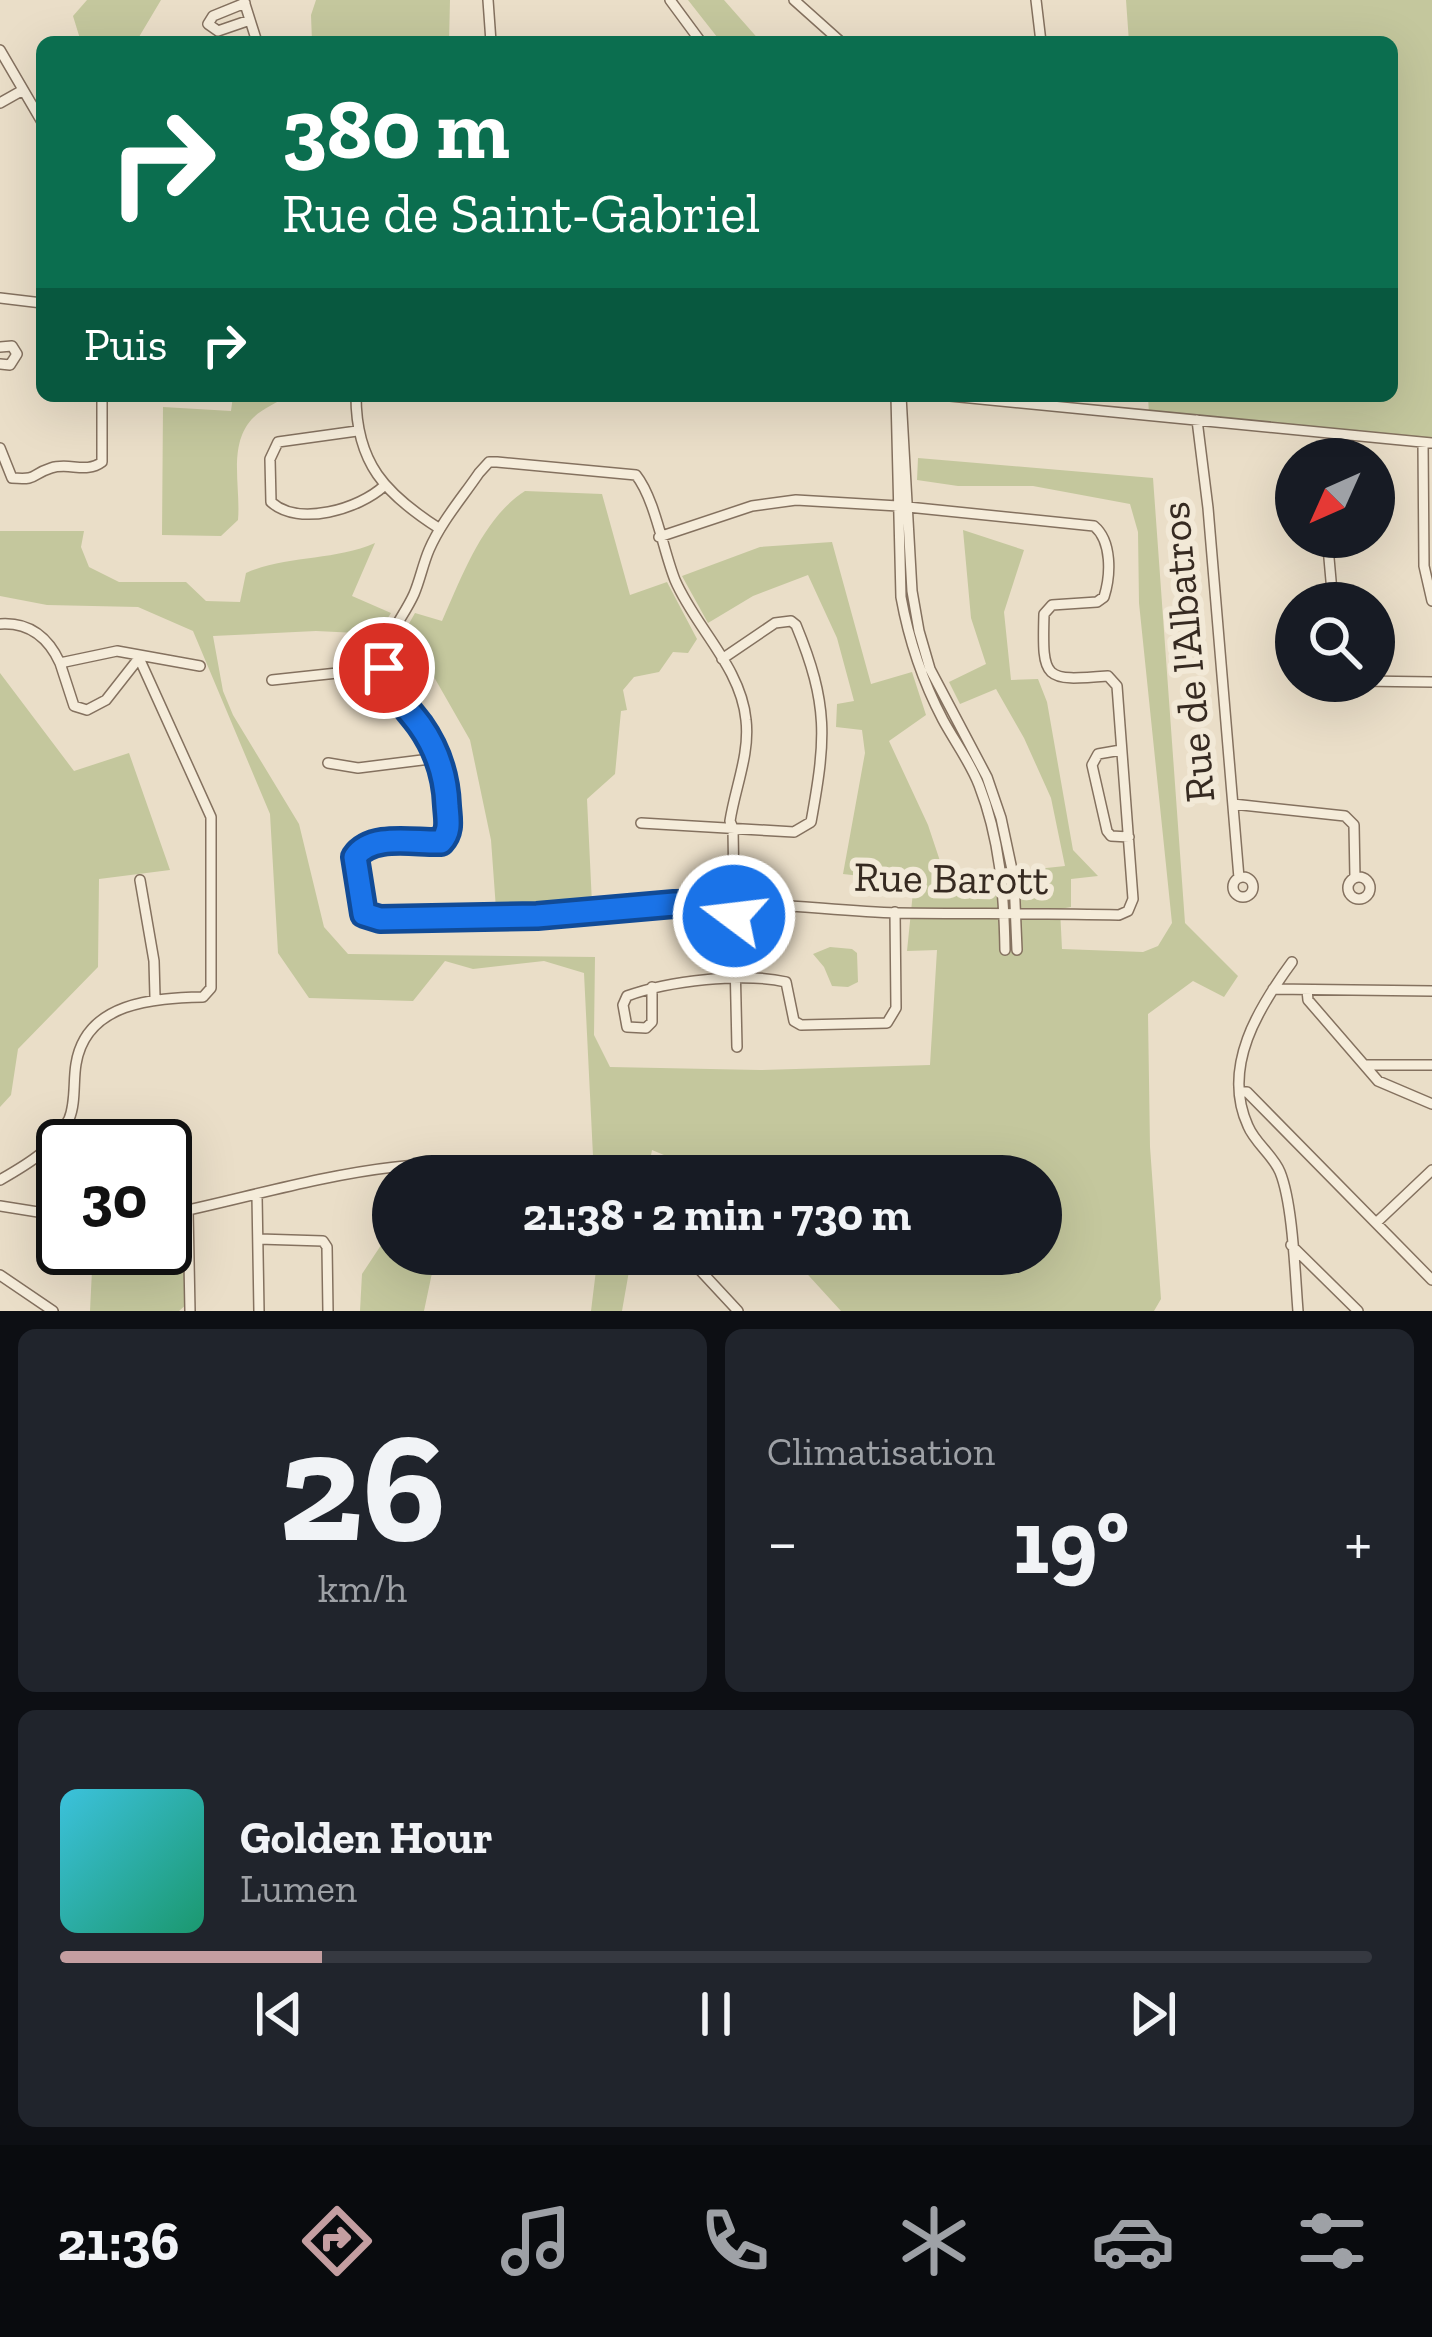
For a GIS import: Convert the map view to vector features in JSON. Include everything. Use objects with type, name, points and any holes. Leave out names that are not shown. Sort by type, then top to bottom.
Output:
[{"type":"street","points":[[488,0],[491,36]]},
{"type":"street","points":[[670,0],[697,36]]},
{"type":"street","points":[[794,0],[834,36]]},
{"type":"street","points":[[1036,0],[1040,36]]},
{"type":"street","points":[[250,20],[218,31],[208,24],[213,16],[244,2],[250,20],[255,36]]},
{"type":"street","points":[[0,50],[36,112]]},
{"type":"street","points":[[0,103],[23,90]]},
{"type":"street","points":[[0,298],[36,302]]},
{"type":"street","points":[[0,346],[11,346],[17,354],[10,365],[0,364]]},
{"type":"street","points":[[0,448],[12,478],[33,480],[52,467],[94,468],[102,462],[102,402]]},
{"type":"street","points":[[356,402],[357,431],[385,486],[440,529]]},
{"type":"street","points":[[898,402],[912,591],[922,644],[942,694],[992,789],[1011,858],[1011,950]]},
{"type":"street","points":[[1012,402],[1428,443],[1432,602]]},
{"type":"street","name":"Rue de l'Albatros","points":[[1197,420],[1239,878]]},
{"type":"street","points":[[357,431],[278,442],[270,459],[272,502],[277,508],[315,514],[375,495],[385,486]]},
{"type":"street","points":[[328,764],[358,768],[438,758],[394,693],[384,668],[388,638],[410,602],[440,529],[489,462],[636,475],[677,585],[739,692],[747,724],[731,816],[737,1047]]},
{"type":"street","name":"Rue Barott","points":[[438,758],[446,787],[447,836],[441,842],[365,845],[355,857],[364,914],[371,919],[537,916],[734,903],[896,913],[1119,915],[1128,911],[1133,899],[1130,837],[1115,681],[1108,676],[1060,680],[1046,666],[1043,614],[1047,608],[1097,602],[1107,587],[1104,534],[1094,526],[904,507],[778,501],[702,520],[659,537]]},
{"type":"street","points":[[641,823],[794,832],[811,822],[824,725],[812,664],[791,621],[775,623],[722,659]]},
{"type":"street","points":[[0,623],[38,632],[60,663],[74,706],[88,710],[106,700],[139,658]]},
{"type":"street","points":[[60,663],[117,651],[200,666]]},
{"type":"street","points":[[0,1180],[51,1146],[71,1115],[76,1059],[90,1033],[114,1011],[155,998],[203,997],[211,988],[211,818],[139,658]]},
{"type":"street","points":[[272,680],[384,668]]},
{"type":"street","points":[[1395,681],[1432,682]]},
{"type":"street","points":[[1121,750],[1097,754],[1092,765],[1107,831],[1130,837]]},
{"type":"street","points":[[1233,804],[1345,816],[1354,824],[1355,878]]},
{"type":"street","points":[[140,880],[154,961],[155,998]]},
{"type":"street","points":[[652,987],[652,1022],[646,1028],[627,1027],[624,1000],[652,987],[666,982],[786,982],[794,1021],[801,1025],[887,1023],[896,1008],[896,913]]},
{"type":"street","points":[[1292,962],[1263,1002],[1244,1046],[1241,1092],[1247,1125],[1281,1174],[1298,1311]]},
{"type":"street","points":[[1273,989],[1432,991]]},
{"type":"street","points":[[1307,990],[1308,1000],[1387,1087],[1432,1105]]},
{"type":"street","points":[[1365,1065],[1432,1065]]},
{"type":"street","points":[[1241,1092],[1432,1280]]},
{"type":"street","points":[[1376,1223],[1432,1170]]},
{"type":"street","points":[[192,1209],[372,1174]]},
{"type":"street","points":[[257,1196],[259,1311]]},
{"type":"street","points":[[0,1205],[36,1211]]},
{"type":"street","points":[[259,1239],[323,1241],[328,1311]]},
{"type":"street","points":[[1291,1245],[1358,1311]]},
{"type":"street","points":[[189,1275],[190,1311]]},
{"type":"street","points":[[705,1275],[738,1311]]},
{"type":"street","points":[[0,1276],[53,1311]]},
{"type":"green space","points":[[87,0],[161,0],[140,36],[79,36],[73,16]]},
{"type":"green space","points":[[316,0],[450,0],[449,36],[312,36]]},
{"type":"green space","points":[[688,0],[724,0],[756,36],[716,36]]},
{"type":"green space","points":[[1126,0],[1432,0],[1432,443],[1149,415],[1148,402],[1398,402],[1398,36],[1129,36]]},
{"type":"green space","points":[[232,402],[277,402],[254,417],[241,439],[238,520],[221,536],[162,535],[163,407],[231,411]]},
{"type":"green space","points":[[918,458],[1153,478],[1185,923],[1238,976],[1224,997],[1193,981],[1148,1014],[1150,1147],[1161,1299],[1154,1311],[841,1311],[808,1275],[1062,1275],[1062,1155],[664,1155],[652,1150],[651,1155],[593,1155],[584,973],[544,961],[473,969],[445,961],[413,1001],[309,998],[278,953],[270,814],[193,631],[138,607],[47,605],[0,596],[0,531],[84,531],[81,547],[89,567],[119,582],[186,582],[206,601],[240,602],[246,573],[262,567],[375,543],[352,596],[391,613],[378,634],[316,631],[213,636],[223,691],[233,715],[299,824],[324,927],[348,954],[595,957],[594,1035],[610,1067],[760,1070],[930,1065],[937,950],[907,951],[914,882],[843,874],[865,753],[862,730],[836,727],[837,704],[854,701],[837,638],[808,575],[753,596],[708,623],[682,576],[760,547],[832,542],[871,684],[912,672],[926,715],[889,741],[928,825],[946,879],[1065,866],[1051,798],[996,689],[960,704],[949,682],[986,664],[971,618],[963,530],[1024,550],[1004,612],[1011,680],[1038,679],[1047,702],[1073,850],[1098,876],[1071,879],[1071,907],[1060,909],[1062,949],[1143,952],[1158,946],[1172,923],[1139,603],[1138,532],[1130,504],[1033,486],[958,486],[917,480]]},
{"type":"green space","points":[[525,491],[602,494],[630,595],[667,582],[697,639],[688,653],[673,652],[659,672],[634,677],[623,690],[627,710],[621,711],[615,774],[587,799],[592,904],[496,909],[491,840],[470,740],[422,656],[398,643],[415,613],[442,621],[486,532]]},
{"type":"green space","points":[[0,673],[74,771],[129,753],[170,870],[99,879],[98,967],[18,1049],[11,1095],[0,1107]]},
{"type":"green space","points":[[830,947],[857,953],[858,982],[832,986],[813,954]]},
{"type":"green space","points":[[372,1259],[372,1275],[432,1275],[424,1311],[360,1311],[362,1274]]},
{"type":"green space","points":[[92,1275],[188,1275],[188,1303],[179,1311],[90,1311]]},
{"type":"green space","points":[[595,1275],[628,1275],[622,1311],[591,1311]]},
{"type":"route","points":[[384,668],[394,693],[438,758],[446,787],[448,828],[441,842],[373,843],[360,849],[355,857],[360,902],[371,919],[537,916],[734,903],[734,916]]}]
